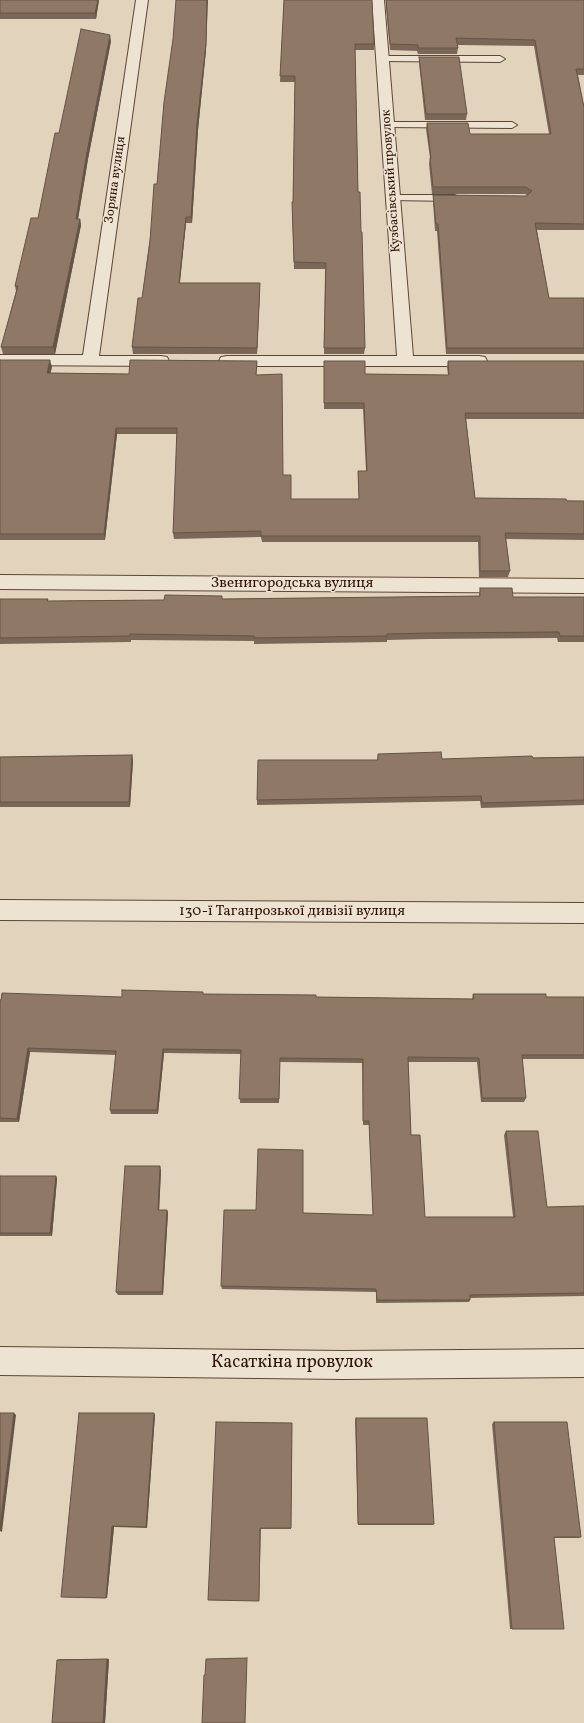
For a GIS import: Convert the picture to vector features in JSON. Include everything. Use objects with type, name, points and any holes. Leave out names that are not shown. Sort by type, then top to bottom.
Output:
[{"type":"street","name":"Зоряна вулиця","points":[[90,360],[142,0]]},
{"type":"street","name":"Кузбасівський провулок","points":[[381,1],[382,59],[405,361]]},
{"type":"street","points":[[0,360],[177,361]]},
{"type":"street","points":[[208,361],[491,361]]},
{"type":"street","name":"Звенигородська вулиця","points":[[0,582],[584,586]]},
{"type":"street","name":"130-ї Таганрозької дивізії вулиця","points":[[0,910],[584,913]]},
{"type":"street","name":"Касаткіна провулок","points":[[0,1361],[343,1365],[584,1363]]},
{"type":"lane","points":[[382,59],[500,60]]},
{"type":"lane","points":[[388,124],[512,125]]},
{"type":"lane","points":[[393,198],[463,198]]},
{"type":"building","points":[[0,0],[98,0],[95,13],[0,13]]},
{"type":"building","points":[[176,0],[207,0],[206,44],[197,124],[191,217],[186,217],[179,283],[260,283],[257,348],[132,347],[138,298],[142,298],[150,241],[154,184],[157,184],[164,102],[173,39]]},
{"type":"building","points":[[284,0],[372,0],[374,44],[355,44],[358,192],[360,192],[362,232],[365,348],[324,348],[326,263],[294,262],[292,202],[295,76],[280,76]]},
{"type":"building","points":[[386,0],[584,0],[584,69],[576,69],[584,107],[584,224],[535,223],[549,298],[584,298],[584,348],[447,348],[438,224],[436,224],[433,195],[526,196],[532,191],[526,187],[433,187],[427,123],[468,123],[470,134],[551,134],[535,40],[456,38],[458,48],[418,48],[418,45],[390,44]]},
{"type":"building","points":[[81,29],[110,35],[87,152],[76,219],[80,219],[53,347],[1,347],[18,286],[15,286],[31,218],[38,218],[55,133],[59,133]]},
{"type":"building","points":[[419,57],[459,57],[467,114],[426,114]]},
{"type":"building","points":[[0,360],[50,360],[47,373],[129,374],[130,360],[257,361],[256,375],[282,374],[283,475],[291,475],[291,499],[359,499],[358,471],[367,471],[364,403],[324,403],[324,361],[365,361],[365,374],[449,375],[448,361],[584,361],[584,413],[465,413],[475,498],[566,499],[567,501],[584,501],[584,534],[505,533],[510,571],[480,571],[480,536],[261,536],[261,531],[173,533],[177,428],[116,428],[104,534],[0,534]]},
{"type":"building","points":[[480,588],[512,588],[513,597],[584,597],[584,636],[560,636],[559,632],[430,633],[387,634],[387,636],[254,638],[254,636],[130,634],[130,636],[0,638],[0,599],[48,599],[47,601],[164,600],[165,595],[222,596],[222,599],[480,596]]},
{"type":"building","points":[[441,752],[442,759],[532,756],[533,758],[584,757],[584,800],[482,803],[481,796],[257,800],[258,760],[378,760],[378,754]]},
{"type":"building","points":[[132,755],[129,802],[0,802],[0,757]]},
{"type":"building","points":[[122,990],[203,992],[203,994],[316,995],[316,997],[474,999],[473,994],[546,994],[546,997],[584,997],[584,1055],[522,1055],[526,1098],[482,1098],[479,1058],[408,1057],[411,1135],[420,1135],[425,1217],[515,1217],[506,1131],[538,1131],[547,1207],[584,1206],[584,1293],[470,1295],[470,1300],[377,1300],[376,1289],[221,1286],[224,1210],[256,1210],[258,1149],[303,1150],[303,1213],[373,1215],[369,1121],[363,1121],[363,1059],[280,1058],[279,1099],[239,1099],[241,1050],[163,1049],[157,1110],[110,1110],[116,1051],[28,1048],[17,1119],[0,1118],[0,1000],[2,993],[122,997]]},
{"type":"building","points":[[125,1166],[160,1166],[158,1210],[167,1210],[162,1292],[116,1292]]},
{"type":"building","points":[[0,1176],[56,1176],[50,1233],[0,1233]]},
{"type":"building","points":[[0,1413],[14,1413],[0,1526]]},
{"type":"building","points":[[79,1413],[154,1413],[146,1527],[112,1526],[106,1598],[61,1597]]},
{"type":"building","points":[[356,1418],[427,1418],[434,1524],[358,1524]]},
{"type":"building","points":[[216,1422],[292,1423],[291,1528],[260,1528],[259,1601],[208,1600]]},
{"type":"building","points":[[494,1422],[567,1422],[581,1537],[554,1537],[564,1629],[512,1629]]},
{"type":"building","points":[[247,1658],[245,1723],[202,1723],[206,1659]]},
{"type":"building","points":[[107,1659],[103,1723],[52,1723],[57,1660]]}]
